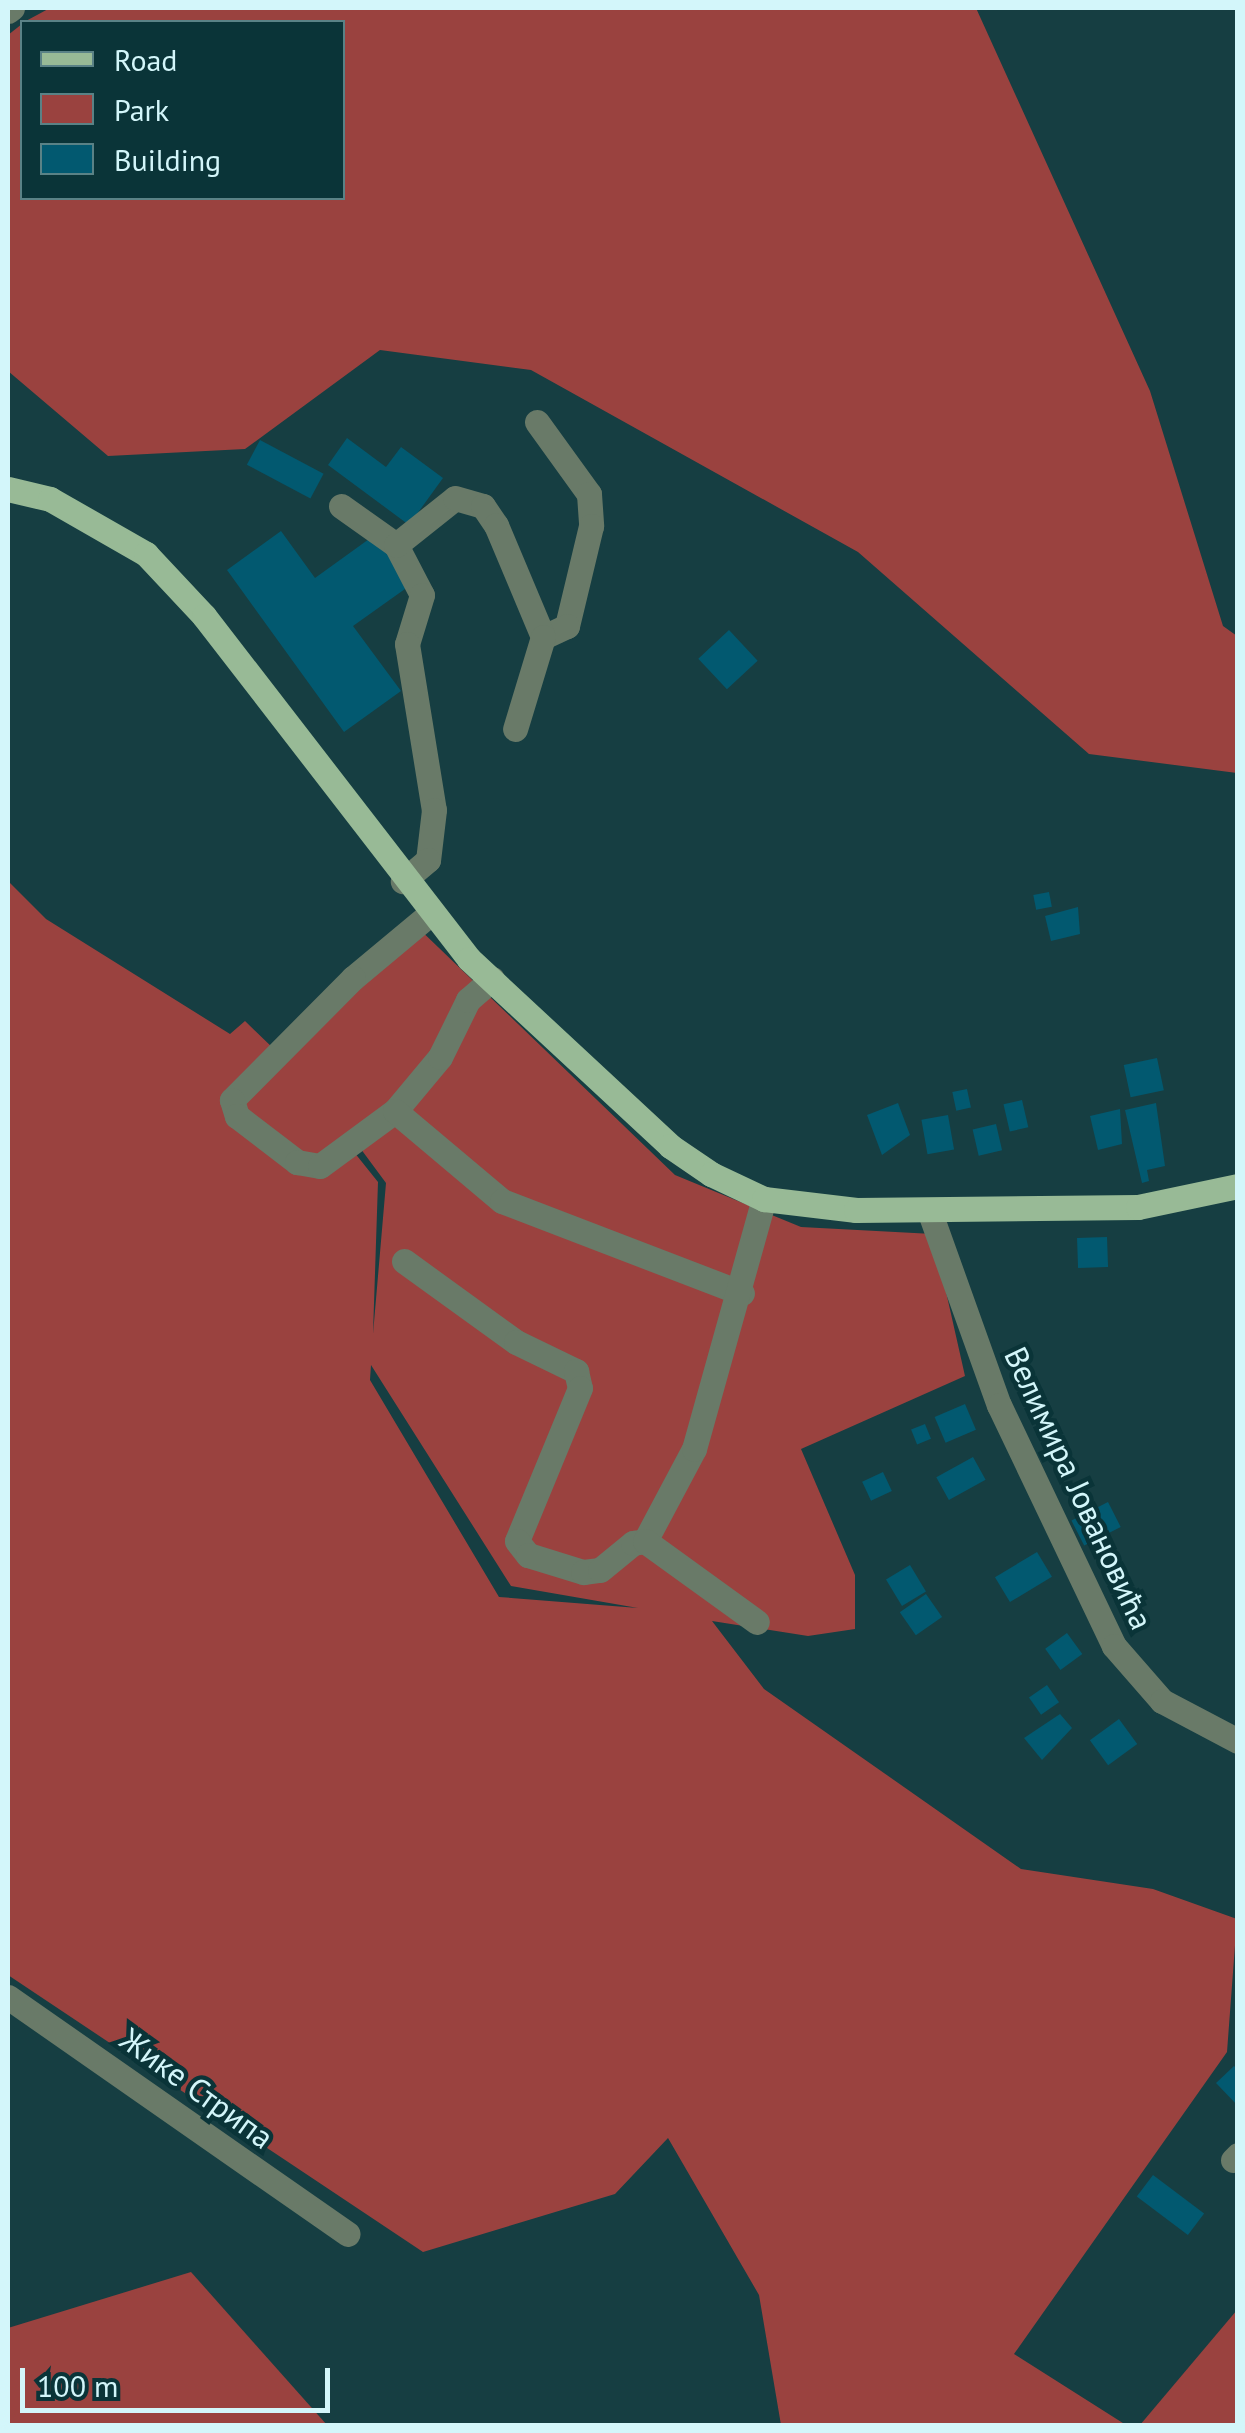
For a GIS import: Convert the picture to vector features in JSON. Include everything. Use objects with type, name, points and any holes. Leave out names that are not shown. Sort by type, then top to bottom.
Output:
[{"type":"main road","points":[[8,488],[50,499],[146,554],[204,616],[431,913],[492,979],[670,1146],[764,1198],[856,1210],[1138,1208],[1238,1186]]},
{"type":"street","points":[[537,422],[590,494],[591,526],[568,626],[542,637]]},
{"type":"street","points":[[396,544],[455,498],[483,506],[537,612],[542,637],[515,729]]},
{"type":"street","points":[[341,506],[396,544],[422,595],[408,644],[434,810],[428,860],[403,880]]},
{"type":"street","points":[[431,913],[353,978],[231,1106],[297,1162],[316,1168],[395,1111],[440,1056],[468,1000],[492,979]]},
{"type":"street","points":[[395,1111],[502,1201],[742,1293]]},
{"type":"street","points":[[645,1541],[694,1448],[742,1293],[764,1198]]},
{"type":"street","name":"Велимира Јовановића","points":[[929,1210],[1000,1405],[1114,1646],[1162,1701],[1238,1741]]},
{"type":"street","points":[[404,1261],[516,1342],[580,1378],[517,1541],[521,1549],[583,1572],[600,1570],[633,1542],[645,1541],[757,1622]]},
{"type":"street","name":"Жике Стрипа","points":[[8,1997],[348,2234]]},
{"type":"green space","points":[[50,8],[976,8],[1150,391],[1223,626],[1237,636],[1237,773],[1089,754],[858,552],[531,370],[380,350],[245,449],[108,456],[8,371],[8,35],[20,26],[20,200],[345,200],[345,20],[28,20]]},
{"type":"green space","points":[[8,881],[46,919],[230,1034],[245,1021],[275,1050],[412,922],[675,1175],[801,1227],[933,1234],[965,1376],[801,1449],[855,1575],[855,1629],[808,1636],[712,1621],[764,1689],[1021,1869],[1153,1889],[1237,1919],[1227,2052],[1014,2354],[1126,2425],[781,2425],[759,2295],[668,2138],[615,2194],[423,2252],[8,1975]],"holes":[[[352,1137],[386,1183],[373,1334],[378,1182],[346,1142]],[[371,1365],[511,1586],[638,1608],[499,1597],[370,1380]]]},
{"type":"green space","points":[[191,2272],[327,2425],[8,2425],[8,2328]]},
{"type":"green space","points":[[1237,2310],[1237,2425],[1140,2425]]},
{"type":"building","points":[[347,438],[386,467],[401,447],[443,478],[409,525],[328,465]]},
{"type":"building","points":[[260,440],[324,474],[310,499],[247,465]]},
{"type":"building","points":[[281,531],[315,578],[376,534],[412,584],[353,626],[401,691],[344,732],[227,570]]},
{"type":"building","points":[[729,630],[758,661],[727,689],[698,659]]},
{"type":"building","points":[[1049,892],[1052,907],[1036,910],[1033,895]]},
{"type":"building","points":[[1078,907],[1080,934],[1051,941],[1045,916]]},
{"type":"building","points":[[1157,1058],[1164,1090],[1131,1097],[1124,1065]]},
{"type":"building","points":[[967,1089],[971,1108],[956,1111],[952,1092]]},
{"type":"building","points":[[1022,1100],[1028,1127],[1010,1132],[1003,1104]]},
{"type":"building","points":[[898,1103],[910,1135],[882,1155],[867,1115]]},
{"type":"building","points":[[1156,1103],[1165,1166],[1147,1170],[1149,1181],[1142,1183],[1125,1110]]},
{"type":"building","points":[[1120,1109],[1122,1144],[1098,1150],[1090,1116]]},
{"type":"building","points":[[948,1115],[954,1149],[927,1154],[921,1120]]},
{"type":"building","points":[[996,1124],[1002,1150],[979,1156],[973,1129]]},
{"type":"building","points":[[1107,1237],[1108,1267],[1078,1268],[1077,1238]]},
{"type":"building","points":[[965,1404],[976,1430],[946,1443],[935,1417]]},
{"type":"building","points":[[925,1424],[931,1439],[917,1444],[911,1430]]},
{"type":"building","points":[[973,1457],[986,1480],[949,1500],[936,1477]]},
{"type":"building","points":[[883,1472],[892,1491],[871,1501],[862,1482]]},
{"type":"building","points":[[1108,1502],[1121,1527],[1084,1546],[1071,1521]]},
{"type":"building","points":[[1037,1552],[1052,1577],[1010,1602],[995,1577]]},
{"type":"building","points":[[910,1565],[926,1592],[902,1606],[886,1579]]},
{"type":"building","points":[[926,1594],[942,1617],[916,1635],[900,1612]]},
{"type":"building","points":[[1067,1633],[1082,1654],[1060,1670],[1045,1649]]},
{"type":"building","points":[[1047,1685],[1059,1702],[1041,1715],[1029,1698]]},
{"type":"building","points":[[1060,1714],[1072,1728],[1042,1760],[1024,1738]]},
{"type":"building","points":[[1119,1719],[1137,1744],[1108,1765],[1090,1740]]},
{"type":"building","points":[[1234,2066],[1238,2070],[1238,2106],[1216,2083]]},
{"type":"building","points":[[1153,2175],[1204,2214],[1188,2235],[1137,2197]]}]
